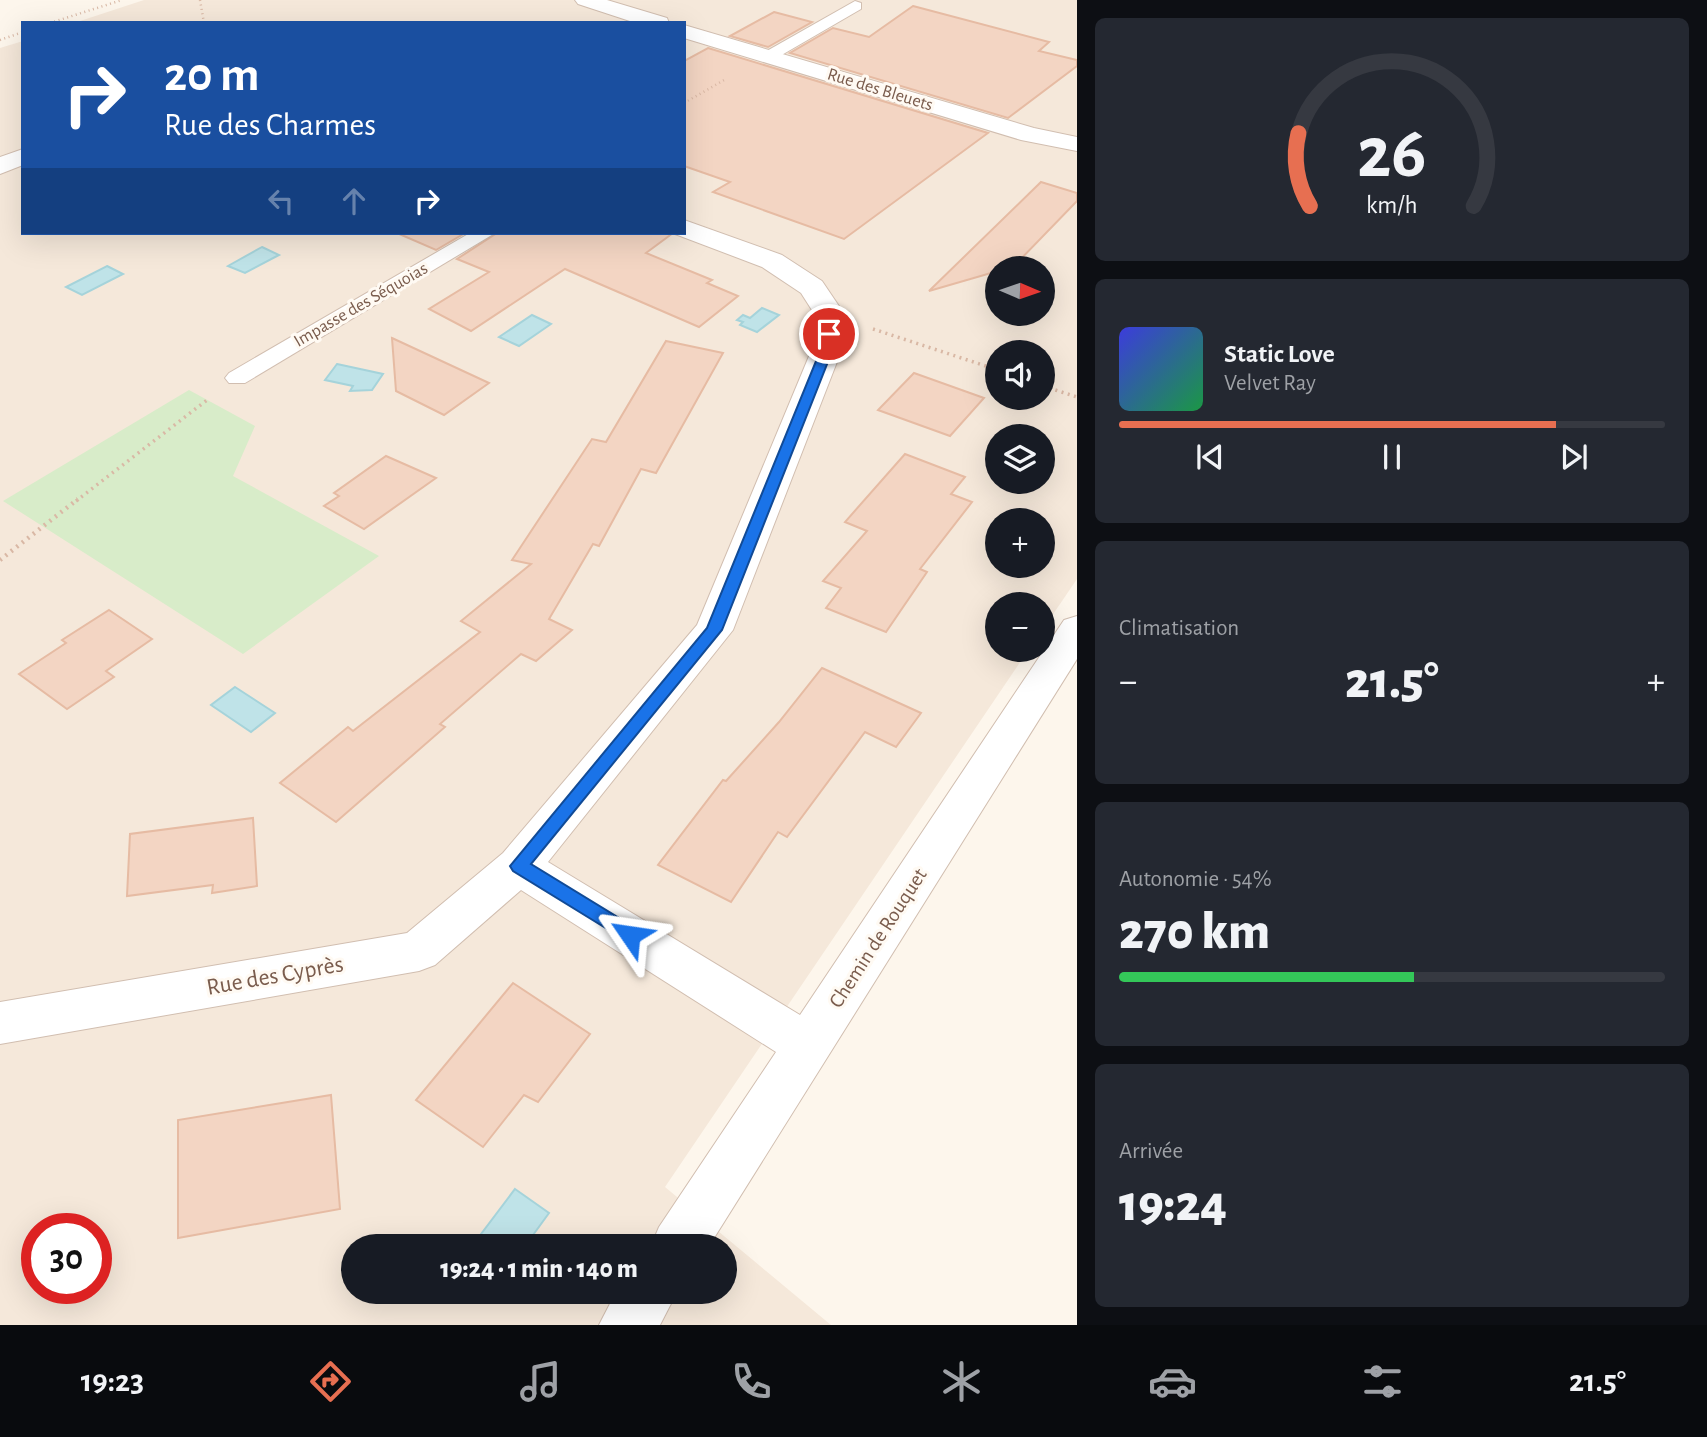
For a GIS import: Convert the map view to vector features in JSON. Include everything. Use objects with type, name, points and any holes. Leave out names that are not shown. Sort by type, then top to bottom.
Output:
[{"type":"street","points":[[585,0],[653,21]]},
{"type":"street","name":"Rue des Bleuets","points":[[686,32],[1030,135],[1077,144]]},
{"type":"street","points":[[0,166],[21,157]]},
{"type":"street","points":[[686,229],[772,261],[812,287],[832,318]]},
{"type":"street","name":"Rue des Cyprès","points":[[0,1023],[419,951],[519,866],[714,630],[827,349],[832,318]]},
{"type":"street","name":"Chemin de Rouquet","points":[[686,1234],[1077,629]]},
{"type":"street","points":[[519,866],[808,1046]]},
{"type":"street","points":[[627,1325],[641,1304]]},
{"type":"lane","points":[[767,56],[855,6]]},
{"type":"lane","name":"Impasse des Séquoias","points":[[237,377],[482,235]]},
{"type":"path","points":[[56,21],[122,0]]},
{"type":"path","points":[[200,0],[204,21]]},
{"type":"path","points":[[0,40],[21,33]]},
{"type":"path","points":[[832,318],[901,337],[985,366]]},
{"type":"path","points":[[0,560],[237,377]]},
{"type":"path","points":[[1055,390],[1077,397]]},
{"type":"shaded area","points":[[144,0],[1077,0],[1077,579],[1055,611],[1055,592],[985,592],[985,662],[1020,662],[665,1187],[722,1234],[341,1234],[341,1304],[737,1304],[737,1247],[831,1325],[0,1325],[0,48],[21,42],[21,235],[686,235],[686,21],[80,21]]},
{"type":"green space","points":[[189,390],[255,426],[233,476],[379,556],[243,654],[3,501]]},
{"type":"water","points":[[262,247],[279,255],[245,273],[228,266]]},
{"type":"water","points":[[107,266],[123,274],[82,295],[66,287]]},
{"type":"water","points":[[762,308],[779,315],[757,332],[740,325],[743,322],[737,320],[743,315],[750,318]]},
{"type":"water","points":[[532,315],[551,324],[519,346],[499,337]]},
{"type":"water","points":[[337,364],[383,374],[372,390],[350,391],[353,386],[325,380]]},
{"type":"water","points":[[235,687],[275,713],[251,732],[211,705]]},
{"type":"water","points":[[515,1189],[549,1213],[534,1234],[481,1234]]},
{"type":"building","points":[[913,6],[1049,42],[1039,51],[1077,60],[1077,66],[1008,118],[790,53],[833,28],[869,37]]},
{"type":"building","points":[[774,12],[812,22],[768,47],[730,36]]},
{"type":"building","points":[[708,48],[988,133],[844,239],[713,192],[730,182],[686,167],[686,60]]},
{"type":"building","points":[[1041,182],[1077,193],[1077,201],[1024,256],[985,256],[985,275],[929,291]]},
{"type":"building","points":[[402,235],[462,235],[436,250]]},
{"type":"building","points":[[494,235],[670,235],[646,253],[712,280],[707,283],[738,296],[699,327],[565,269],[471,331],[429,309],[489,272],[457,259]]},
{"type":"building","points":[[392,338],[489,383],[444,415],[396,391]]},
{"type":"building","points":[[666,341],[723,353],[656,473],[641,469],[599,546],[593,544],[549,619],[572,630],[536,661],[521,654],[440,724],[445,727],[336,822],[280,783],[348,727],[353,731],[480,632],[461,621],[531,564],[512,560],[592,439],[606,442]]},
{"type":"building","points":[[914,373],[984,398],[950,436],[878,410]]},
{"type":"building","points":[[905,454],[965,477],[951,494],[972,502],[920,569],[927,572],[886,632],[826,608],[841,588],[823,581],[867,531],[845,522]]},
{"type":"building","points":[[386,456],[436,478],[364,529],[324,506],[339,496],[334,493]]},
{"type":"building","points":[[109,610],[152,639],[106,671],[114,677],[67,709],[19,674],[66,643],[62,640]]},
{"type":"building","points":[[822,668],[921,713],[896,747],[865,732],[787,837],[778,832],[731,902],[658,865],[723,780],[726,781],[779,722]]},
{"type":"building","points":[[253,818],[257,886],[212,893],[213,885],[127,896],[130,834]]},
{"type":"building","points":[[513,983],[590,1034],[538,1102],[524,1095],[483,1147],[416,1100]]},
{"type":"building","points":[[331,1095],[340,1209],[178,1238],[178,1120]]},
{"type":"route","points":[[630,935],[519,866],[714,630],[827,349],[829,334]]}]
